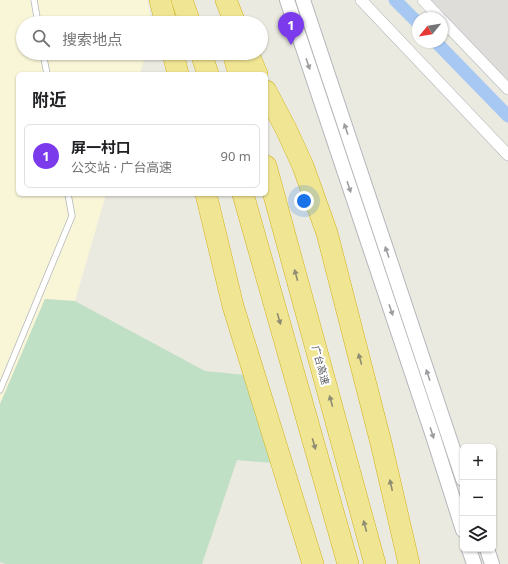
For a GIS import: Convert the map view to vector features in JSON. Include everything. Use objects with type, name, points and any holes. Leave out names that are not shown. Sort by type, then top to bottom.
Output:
[{"type":"highway","points":[[160,0],[164,16]]},
{"type":"highway","points":[[182,0],[188,16]]},
{"type":"highway","points":[[215,0],[221,16]]},
{"type":"highway","points":[[226,0],[232,16]]},
{"type":"highway","points":[[175,60],[178,72]]},
{"type":"highway","points":[[203,60],[207,72]]},
{"type":"highway","points":[[235,60],[238,72]]},
{"type":"highway","points":[[251,60],[256,72]]},
{"type":"highway","points":[[268,95],[303,166],[327,233],[381,443],[409,564]]},
{"type":"highway","name":"广台高速","points":[[268,173],[375,564]]},
{"type":"highway","points":[[206,196],[233,306],[313,564]]},
{"type":"highway","points":[[244,196],[348,564]]},
{"type":"street","points":[[287,0],[460,521]]},
{"type":"street","points":[[303,0],[460,470]]},
{"type":"street","points":[[361,0],[508,155]]},
{"type":"street","points":[[423,0],[434,12]]},
{"type":"street","points":[[448,26],[508,89]]},
{"type":"street","points":[[470,552],[474,564]]},
{"type":"street","points":[[487,552],[492,564]]},
{"type":"lane","points":[[34,0],[37,16]]},
{"type":"lane","points":[[45,60],[47,72]]},
{"type":"lane","points":[[0,390],[72,216],[68,196]]},
{"type":"shaded area","points":[[0,0],[147,0],[150,16],[16,16],[16,60],[144,60],[141,72],[16,72],[16,196],[105,196],[75,301],[45,299],[0,404]]},
{"type":"shaded area","points":[[429,0],[508,0],[508,82],[448,20],[448,12],[441,12]]},
{"type":"green space","points":[[45,299],[75,301],[205,371],[246,375],[272,463],[237,460],[202,564],[5,564],[0,562],[0,404]]},
{"type":"waterway","points":[[395,0],[412,17]]},
{"type":"waterway","points":[[442,48],[508,116]]},
{"type":"place","name":"屏一村口","points":[[291,45]]}]
